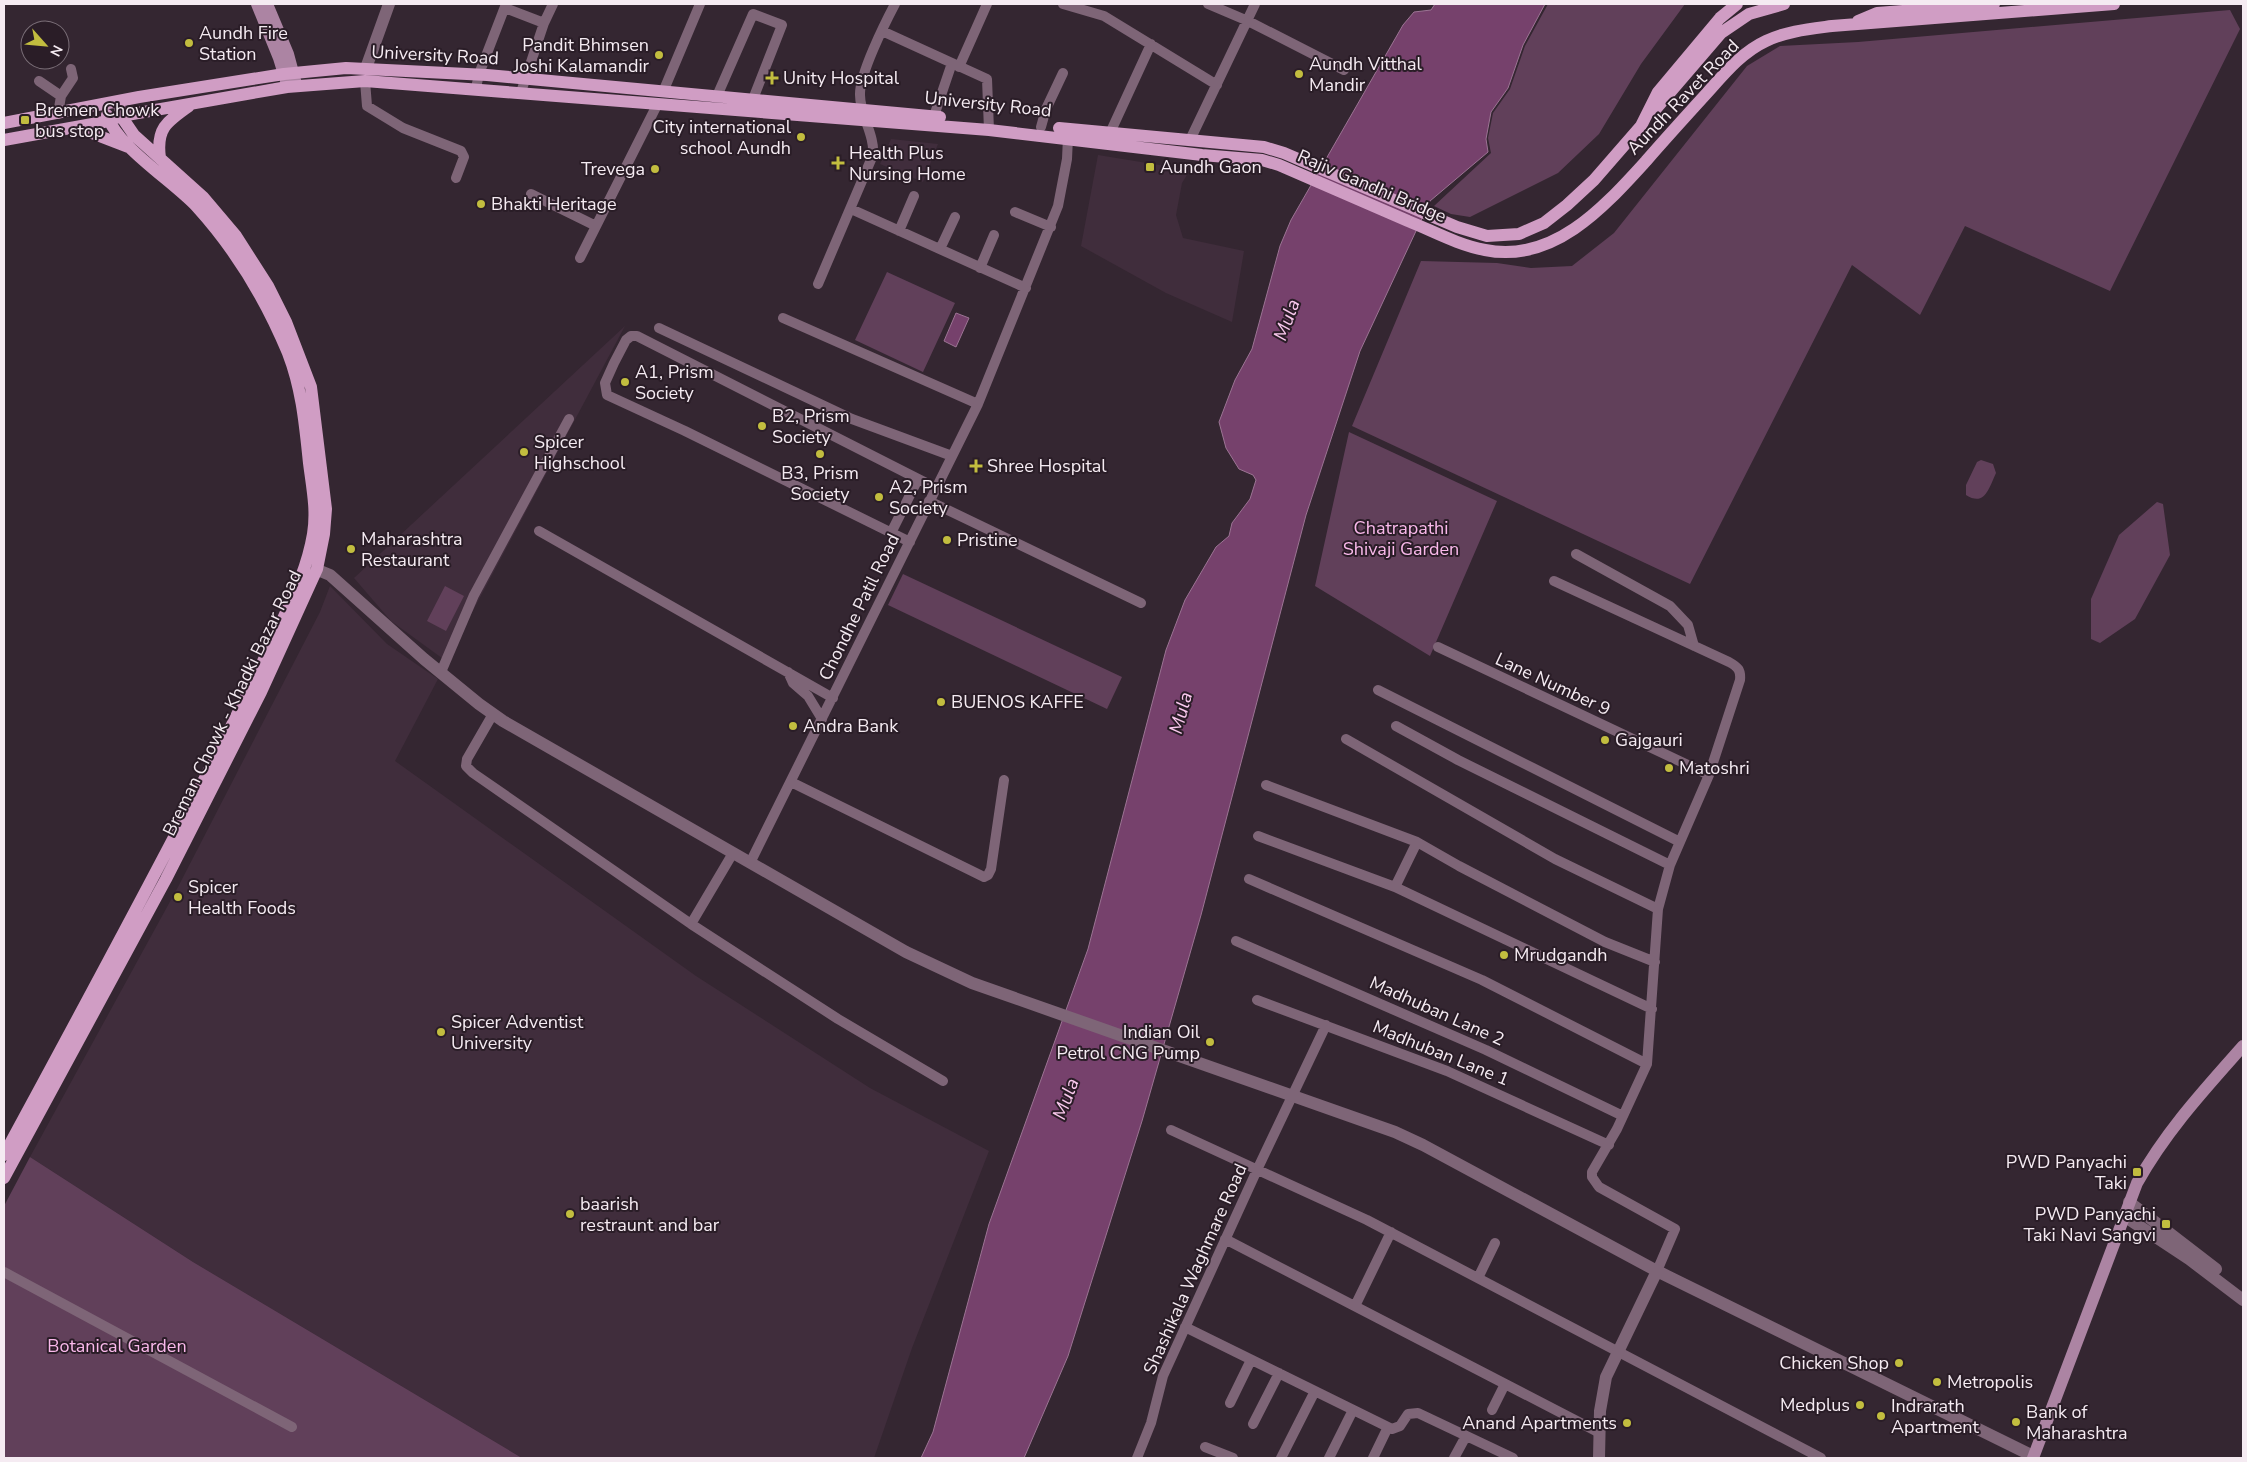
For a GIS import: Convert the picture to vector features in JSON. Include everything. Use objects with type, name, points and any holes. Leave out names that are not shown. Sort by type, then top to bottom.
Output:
[{"type":"main road","points":[[256,4],[289,73]]},
{"type":"main road","points":[[267,4],[292,87]]},
{"type":"main road","name":"Aundh Ravet Road","points":[[1457,227],[1487,236],[1519,234],[1544,223],[1594,180],[1641,126],[1658,92],[1720,18],[1737,4]]},
{"type":"main road","points":[[1641,126],[1721,33],[1749,14],[1784,4]]},
{"type":"main road","points":[[1847,26],[1877,13],[1928,6],[1994,4]]},
{"type":"main road","points":[[2044,4],[2073,8]]},
{"type":"main road","name":"Aundh Ravet Road","points":[[1452,240],[1485,250],[1512,253],[1537,248],[1562,238],[1611,200],[1720,78],[1744,55],[1765,41],[1790,32],[2114,4]]},
{"type":"main road","name":"University Road","points":[[4,123],[117,101],[289,73],[366,75],[479,74],[753,99],[864,115],[990,126],[1041,127],[1264,146],[1284,153]]},
{"type":"main road","name":"University Road","points":[[4,140],[109,121],[121,116],[366,75],[476,88],[656,105],[864,115],[934,116],[1068,138],[1185,153],[1262,160],[1279,166]]},
{"type":"main road","points":[[117,101],[121,116]]},
{"type":"main road","points":[[103,104],[109,121]]},
{"type":"main road","points":[[160,158],[158,141],[164,127],[172,118],[193,104]]},
{"type":"main road","name":"Breman Chowk - Khadki Bazar Road","points":[[4,1178],[170,870],[261,692],[311,567],[315,510],[306,388],[286,322],[252,260],[236,236],[203,197],[134,135],[121,116]]},
{"type":"main road","name":"Breman Chowk - Khadki Bazar Road","points":[[109,121],[132,148],[195,205],[227,243],[258,292],[306,388]]},
{"type":"main road","points":[[74,127],[132,148]]},
{"type":"main road","points":[[1185,153],[1190,140]]},
{"type":"main road","name":"Rajiv Gandhi Bridge","points":[[1284,153],[1457,227]]},
{"type":"main road","name":"Rajiv Gandhi Bridge","points":[[1279,166],[1452,240]]},
{"type":"main road","name":"Breman Chowk - Khadki Bazar Road","points":[[4,1155],[156,874],[311,567]]},
{"type":"main road","points":[[2034,1458],[2129,1202],[2154,1152],[2183,1114],[2243,1046]]},
{"type":"street","points":[[389,4],[366,75],[367,106],[403,128],[461,151],[464,157],[456,178]]},
{"type":"street","points":[[521,92],[544,23],[554,4]]},
{"type":"street","points":[[663,92],[700,4]]},
{"type":"street","points":[[818,284],[873,155],[874,145],[864,115],[860,94],[882,31],[895,4]]},
{"type":"street","points":[[934,116],[955,65],[986,4]]},
{"type":"street","points":[[1063,4],[1090,8],[1217,85]]},
{"type":"street","points":[[1208,4],[1248,21],[1344,70]]},
{"type":"street","points":[[1190,140],[1255,4]]},
{"type":"street","points":[[476,88],[479,74],[506,6],[544,23]]},
{"type":"street","points":[[716,96],[753,14],[782,25],[753,99]]},
{"type":"street","points":[[882,31],[987,79],[990,126]]},
{"type":"street","points":[[1110,133],[1150,44]]},
{"type":"street","points":[[58,114],[61,96],[73,78],[71,69]]},
{"type":"street","points":[[1041,127],[1046,109],[1063,73]]},
{"type":"street","points":[[39,81],[61,96]]},
{"type":"street","points":[[580,258],[656,105]]},
{"type":"street","name":"Chondhe Patil Road","points":[[750,863],[978,404],[1051,227],[1058,206],[1067,159],[1068,138]]},
{"type":"street","points":[[531,194],[596,226]]},
{"type":"street","points":[[898,230],[914,196]]},
{"type":"street","points":[[851,209],[1026,288]]},
{"type":"street","points":[[1015,212],[1051,227]]},
{"type":"street","points":[[940,250],[955,217]]},
{"type":"street","points":[[980,268],[994,235]]},
{"type":"street","points":[[783,318],[978,404]]},
{"type":"street","points":[[659,328],[852,419],[952,456]]},
{"type":"street","points":[[910,542],[685,431],[607,395],[605,383],[614,362],[626,340],[632,336],[637,336],[936,488]]},
{"type":"street","points":[[441,672],[474,595],[569,419]]},
{"type":"street","points":[[892,532],[918,479]]},
{"type":"street","points":[[929,501],[1141,603]]},
{"type":"street","points":[[539,531],[833,698]]},
{"type":"street","points":[[1576,554],[1670,606],[1688,625],[1694,646]]},
{"type":"street","points":[[311,567],[330,576],[401,640],[493,714],[922,960],[972,982],[1048,1008],[1206,1067],[1395,1132],[1423,1145],[1657,1271],[2034,1458]]},
{"type":"street","points":[[1554,581],[1737,666],[1741,672],[1710,775],[1670,866],[1658,909],[1647,1064],[1609,1145],[1592,1172],[1594,1182],[1599,1187],[1675,1228],[1657,1271],[1606,1377],[1598,1432],[1600,1458]]},
{"type":"street","name":"Lane Number 9","points":[[1438,647],[1710,775]]},
{"type":"street","points":[[788,672],[793,683],[808,696],[822,719]]},
{"type":"street","points":[[1378,690],[1680,842]]},
{"type":"street","points":[[493,714],[466,759],[466,766],[473,773],[691,924],[838,1019],[943,1081]]},
{"type":"street","points":[[1396,726],[1458,760],[1670,866]]},
{"type":"street","points":[[1346,739],[1555,859],[1658,909]]},
{"type":"street","points":[[791,782],[984,877],[991,869],[1004,780]]},
{"type":"street","points":[[1266,785],[1417,842],[1605,942],[1655,962]]},
{"type":"street","points":[[1258,836],[1395,887],[1652,1009]]},
{"type":"street","points":[[1395,887],[1417,842]]},
{"type":"street","points":[[691,924],[733,853]]},
{"type":"street","points":[[1249,878],[1482,980],[1647,1064]]},
{"type":"street","name":"Madhuban Lane 2","points":[[1236,941],[1477,1046],[1622,1116]]},
{"type":"street","name":"Madhuban Lane 1","points":[[1257,1000],[1447,1071],[1609,1145]]},
{"type":"street","name":"Shashikala Waghmare Road","points":[[1138,1458],[1151,1423],[1163,1376],[1257,1170],[1326,1026]]},
{"type":"street","points":[[1171,1130],[1391,1232],[1821,1458]]},
{"type":"street","points":[[2129,1202],[2243,1290]]},
{"type":"street","points":[[2124,1216],[2243,1300]]},
{"type":"street","points":[[1355,1306],[1391,1232]]},
{"type":"street","points":[[1225,1239],[1598,1432]]},
{"type":"street","points":[[1478,1278],[1495,1243]]},
{"type":"street","points":[[4,1272],[292,1427]]},
{"type":"street","points":[[1185,1328],[1388,1427],[1396,1429],[1408,1414],[1412,1412],[1418,1413],[1513,1458]]},
{"type":"street","points":[[1230,1403],[1251,1360]]},
{"type":"street","points":[[1253,1424],[1279,1374]]},
{"type":"street","points":[[1492,1410],[1505,1384]]},
{"type":"street","points":[[1281,1458],[1315,1391]]},
{"type":"street","points":[[1329,1458],[1353,1410]]},
{"type":"street","points":[[1373,1458],[1388,1427]]},
{"type":"street","points":[[1454,1458],[1466,1436]]},
{"type":"street","points":[[1205,1447],[1233,1458]]},
{"type":"shaded area","points":[[891,139],[938,144],[923,182],[880,164]]},
{"type":"shaded area","points":[[1098,155],[1190,170],[1182,183],[1176,215],[1183,238],[1244,251],[1232,322],[1166,293],[1081,246]]},
{"type":"shaded area","name":"Spicer Highschool","points":[[625,326],[446,661],[391,621],[354,578]]},
{"type":"shaded area","name":"Spicer Adventist University","points":[[330,586],[387,644],[438,679],[395,761],[696,976],[870,1088],[989,1151],[912,1348],[874,1458],[522,1458],[193,1262],[30,1157],[178,887],[320,612]]},
{"type":"green space","points":[[1548,4],[1685,4],[1641,64],[1599,134],[1558,173],[1470,217],[1451,214],[1434,206],[1491,153],[1488,138],[1493,113],[1510,89],[1525,46]]},
{"type":"green space","points":[[2230,10],[2240,29],[2110,291],[1965,226],[1920,315],[1852,265],[1690,584],[1352,426],[1421,261],[1497,263],[1531,268],[1572,266],[1614,233],[1747,66],[1780,46],[1858,42]]},
{"type":"green space","points":[[887,272],[955,303],[923,372],[855,340]]},
{"type":"green space","name":"Chatrapathi Shivaji Garden","points":[[1349,432],[1497,501],[1430,656],[1315,586]]},
{"type":"green space","points":[[1981,460],[1993,464],[1996,473],[1986,494],[1978,499],[1966,495],[1966,485],[1977,462]]},
{"type":"green space","points":[[2157,502],[2163,504],[2170,555],[2135,619],[2100,643],[2091,639],[2091,599],[2119,535]]},
{"type":"green space","points":[[903,574],[1122,677],[1107,709],[888,605]]},
{"type":"green space","points":[[445,586],[464,596],[446,631],[427,621]]},
{"type":"green space","name":"Botanical Garden","points":[[30,1157],[193,1262],[522,1458],[4,1458],[4,1206]]},
{"type":"water","name":"Mula","points":[[1435,4],[1545,4],[1523,45],[1508,88],[1491,112],[1486,139],[1488,152],[1430,201],[1360,351],[1306,515],[1201,915],[1142,1121],[1068,1356],[1024,1458],[921,1458],[933,1432],[989,1224],[1088,949],[1166,650],[1185,600],[1216,547],[1229,536],[1232,523],[1250,499],[1256,480],[1253,475],[1239,469],[1226,448],[1219,422],[1235,380],[1252,349],[1280,246],[1291,220],[1403,25],[1414,12],[1431,10]]},
{"type":"water","points":[[956,313],[969,318],[956,347],[944,341]]},
{"type":"place","name":"Aundh Fire Station","points":[[189,43]]},
{"type":"place","name":"Pandit Bhimsen Joshi Kalamandir","points":[[659,55]]},
{"type":"place","name":"Aundh Vitthal Mandir","points":[[1299,74]]},
{"type":"place","name":"Unity Hospital","points":[[772,78]]},
{"type":"place","name":"Bremen Chowk bus stop","points":[[25,120]]},
{"type":"place","name":"City international school Aundh","points":[[801,137]]},
{"type":"place","name":"Health Plus Nursing Home","points":[[838,163]]},
{"type":"place","name":"Aundh Gaon","points":[[1150,167]]},
{"type":"place","name":"Trevega","points":[[655,169]]},
{"type":"place","name":"Bhakti Heritage","points":[[481,204]]},
{"type":"place","name":"A1, Prism Society","points":[[625,382]]},
{"type":"place","name":"B2, Prism Society","points":[[762,426]]},
{"type":"place","name":"Spicer Highschool","points":[[524,452]]},
{"type":"place","name":"B3, Prism Society","points":[[820,454]]},
{"type":"place","name":"Shree Hospital","points":[[976,466]]},
{"type":"place","name":"A2, Prism Society","points":[[879,497]]},
{"type":"place","name":"Pristine","points":[[947,540]]},
{"type":"place","name":"Maharashtra Restaurant","points":[[351,549]]},
{"type":"place","name":"BUENOS KAFFE","points":[[941,702]]},
{"type":"place","name":"Andra Bank","points":[[793,726]]},
{"type":"place","name":"Gajgauri","points":[[1605,740]]},
{"type":"place","name":"Matoshri","points":[[1669,768]]},
{"type":"place","name":"Spicer Health Foods","points":[[178,897]]},
{"type":"place","name":"Mrudgandh","points":[[1504,955]]},
{"type":"place","name":"Spicer Adventist University","points":[[441,1032]]},
{"type":"place","name":"Indian Oil Petrol CNG Pump","points":[[1210,1042]]},
{"type":"place","name":"PWD Panyachi Taki","points":[[2137,1172]]},
{"type":"place","name":"baarish restraunt and bar","points":[[570,1214]]},
{"type":"place","name":"PWD Panyachi Taki Navi Sangvi","points":[[2166,1224]]},
{"type":"place","name":"Chicken Shop","points":[[1899,1363]]},
{"type":"place","name":"Metropolis","points":[[1937,1382]]},
{"type":"place","name":"Medplus","points":[[1860,1405]]},
{"type":"place","name":"Indrarath Apartment","points":[[1881,1416]]},
{"type":"place","name":"Bank of Maharashtra","points":[[2016,1422]]},
{"type":"place","name":"Anand Apartments","points":[[1627,1423]]}]
